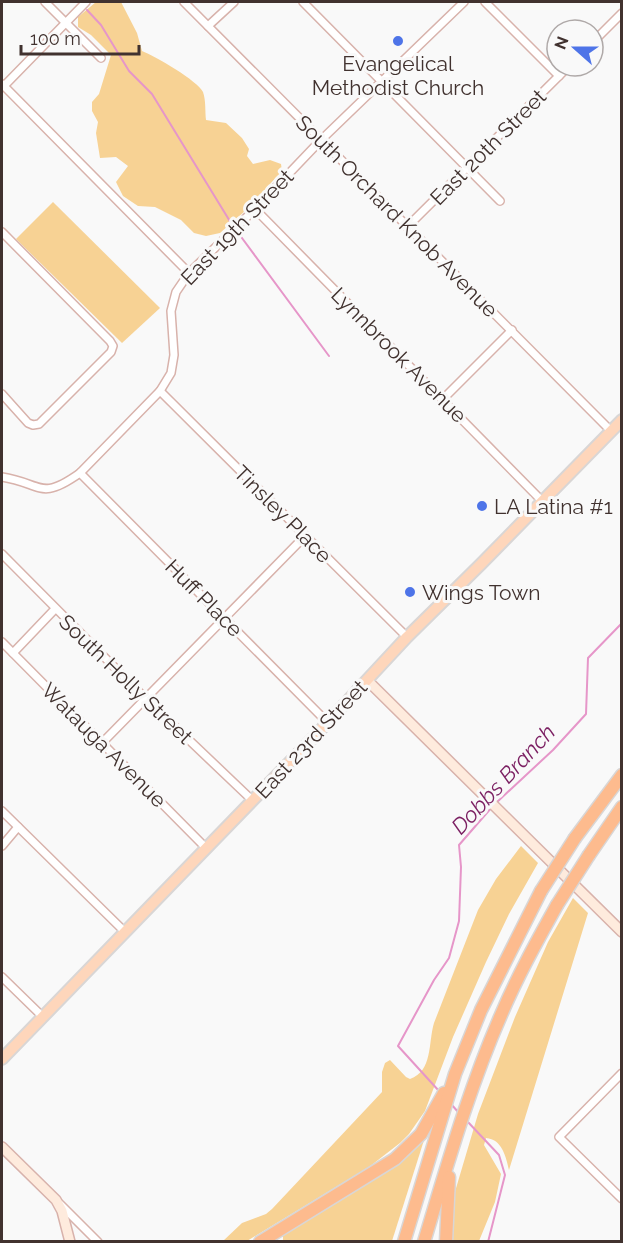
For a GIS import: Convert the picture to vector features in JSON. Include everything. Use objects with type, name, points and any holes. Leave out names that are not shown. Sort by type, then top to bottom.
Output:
[{"type":"highway","points":[[404,1242],[455,1074],[481,1010],[540,891],[574,838],[621,775]]},
{"type":"highway","points":[[424,1242],[476,1078],[500,1016],[524,964],[557,904],[621,807]]},
{"type":"highway","points":[[260,1242],[395,1159],[421,1134],[455,1074]]},
{"type":"highway","points":[[446,1242],[451,1154]]},
{"type":"main road","name":"East 23rd Street","points":[[2,1059],[328,723],[407,637],[621,420]]},
{"type":"street","points":[[45,2],[102,58]]},
{"type":"street","points":[[87,2],[3,85],[189,273]]},
{"type":"street","name":"South Orchard Knob Avenue","points":[[184,2],[611,431]]},
{"type":"street","points":[[208,26],[234,2]]},
{"type":"street","points":[[303,2],[500,201]]},
{"type":"street","name":"East 19th Street","points":[[2,477],[47,490],[65,484],[80,473],[160,391],[171,373],[174,355],[171,311],[176,292],[189,273],[320,141],[464,2]]},
{"type":"street","points":[[485,2],[545,61]]},
{"type":"street","points":[[605,30],[621,13]]},
{"type":"street","name":"East 20th Street","points":[[407,227],[556,78]]},
{"type":"street","name":"Lynnbrook Avenue","points":[[255,209],[542,501]]},
{"type":"street","points":[[2,232],[113,346],[111,352],[39,424],[28,423],[2,394]]},
{"type":"street","points":[[443,399],[512,330]]},
{"type":"street","name":"Tinsley Place","points":[[160,391],[407,637]]},
{"type":"street","name":"Huff Place","points":[[80,473],[328,723]]},
{"type":"street","points":[[102,743],[223,617],[305,536]]},
{"type":"street","name":"South Holly Street","points":[[2,554],[145,698],[253,801]]},
{"type":"street","points":[[13,653],[55,609]]},
{"type":"street","name":"Watauga Avenue","points":[[2,642],[206,848]]},
{"type":"street","points":[[367,680],[621,932]]},
{"type":"street","points":[[2,811],[125,932]]},
{"type":"street","points":[[2,846],[18,828]]},
{"type":"street","points":[[2,977],[43,1017]]},
{"type":"street","points":[[621,1073],[559,1137],[621,1199]]},
{"type":"street","points":[[2,1146],[98,1242]]},
{"type":"street","points":[[56,1200],[62,1211],[70,1242]]},
{"type":"shaded area","points":[[96,2],[121,2],[137,33],[142,51],[176,69],[199,87],[204,95],[206,120],[226,123],[242,138],[249,149],[247,156],[253,164],[270,160],[281,164],[282,171],[245,211],[220,233],[206,236],[194,233],[181,220],[155,207],[138,206],[123,196],[116,182],[128,166],[116,157],[100,158],[96,133],[98,122],[92,111],[92,102],[99,94],[111,55],[91,35],[78,27],[78,17]]},
{"type":"shaded area","points":[[53,202],[160,308],[122,343],[16,239]]},
{"type":"shaded area","points":[[521,846],[538,863],[509,914],[486,962],[453,1037],[425,1111],[409,1134],[369,1167],[247,1241],[223,1241],[242,1223],[266,1214],[272,1209],[382,1092],[382,1072],[385,1063],[390,1060],[410,1079],[423,1070],[434,1023],[478,910],[496,879]]},
{"type":"shaded area","points":[[573,898],[588,913],[509,1170],[500,1145],[486,1138],[484,1145],[501,1174],[495,1202],[479,1241],[451,1242],[454,1195],[478,1114],[515,1017],[548,942]]},
{"type":"shaded area","points":[[425,1137],[392,1241],[283,1242],[283,1233]]},
{"type":"waterway","points":[[87,10],[101,25],[129,71],[152,94],[231,223]]},
{"type":"waterway","points":[[239,234],[329,356]]},
{"type":"waterway","name":"Dobbs Branch","points":[[496,803],[553,750],[586,714],[588,658],[622,623]]},
{"type":"waterway","name":"Dobbs Branch","points":[[439,1091],[398,1046],[434,980],[449,958],[459,921],[461,867],[459,845],[492,807]]},
{"type":"waterway","name":"Dobbs Branch","points":[[451,1104],[459,1113]]},
{"type":"waterway","name":"Dobbs Branch","points":[[467,1121],[499,1155],[505,1175],[488,1242]]},
{"type":"place","name":"Evangelical Methodist Church","points":[[398,41]]},
{"type":"place","name":"LA Latina #1","points":[[482,506]]},
{"type":"place","name":"Wings Town","points":[[410,592]]}]
